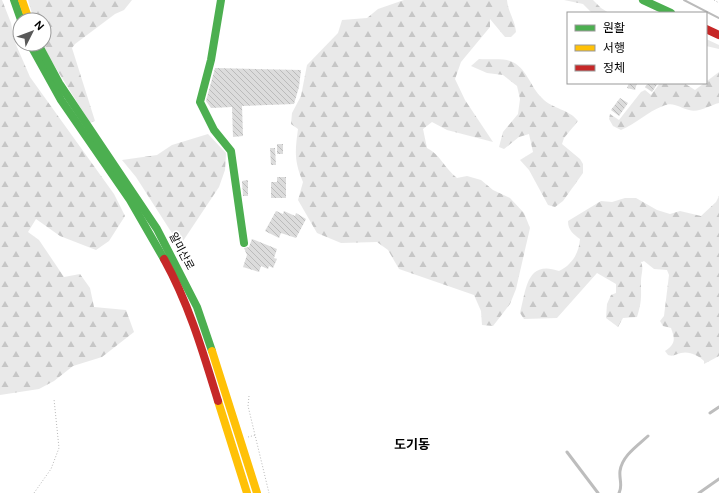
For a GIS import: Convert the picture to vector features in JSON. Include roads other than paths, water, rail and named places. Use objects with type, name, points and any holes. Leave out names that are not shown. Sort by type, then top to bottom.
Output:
[{"type":"main road","points":[[14,0],[18,12]]},
{"type":"main road","points":[[22,0],[26,12]]},
{"type":"main road","points":[[221,0],[211,60],[200,102],[214,130],[231,151],[244,243]]},
{"type":"main road","points":[[643,0],[669,12]]},
{"type":"main road","points":[[707,29],[719,35]]},
{"type":"main road","name":"알미산로","points":[[34,52],[61,100],[130,200],[175,279],[196,326],[247,493]]},
{"type":"main road","name":"알미산로","points":[[42,52],[59,83],[157,229],[183,276],[197,307],[214,354],[256,493]]},
{"type":"lane","points":[[710,413],[719,407]]},
{"type":"lane","points":[[619,493],[621,490],[620,472],[622,463],[628,454],[648,436]]},
{"type":"lane","points":[[567,452],[598,493]]},
{"type":"lane","points":[[699,493],[719,480]]},
{"type":"waterway","points":[[684,0],[719,18]]},
{"type":"district","name":"도기동","points":[[412,444]]}]
